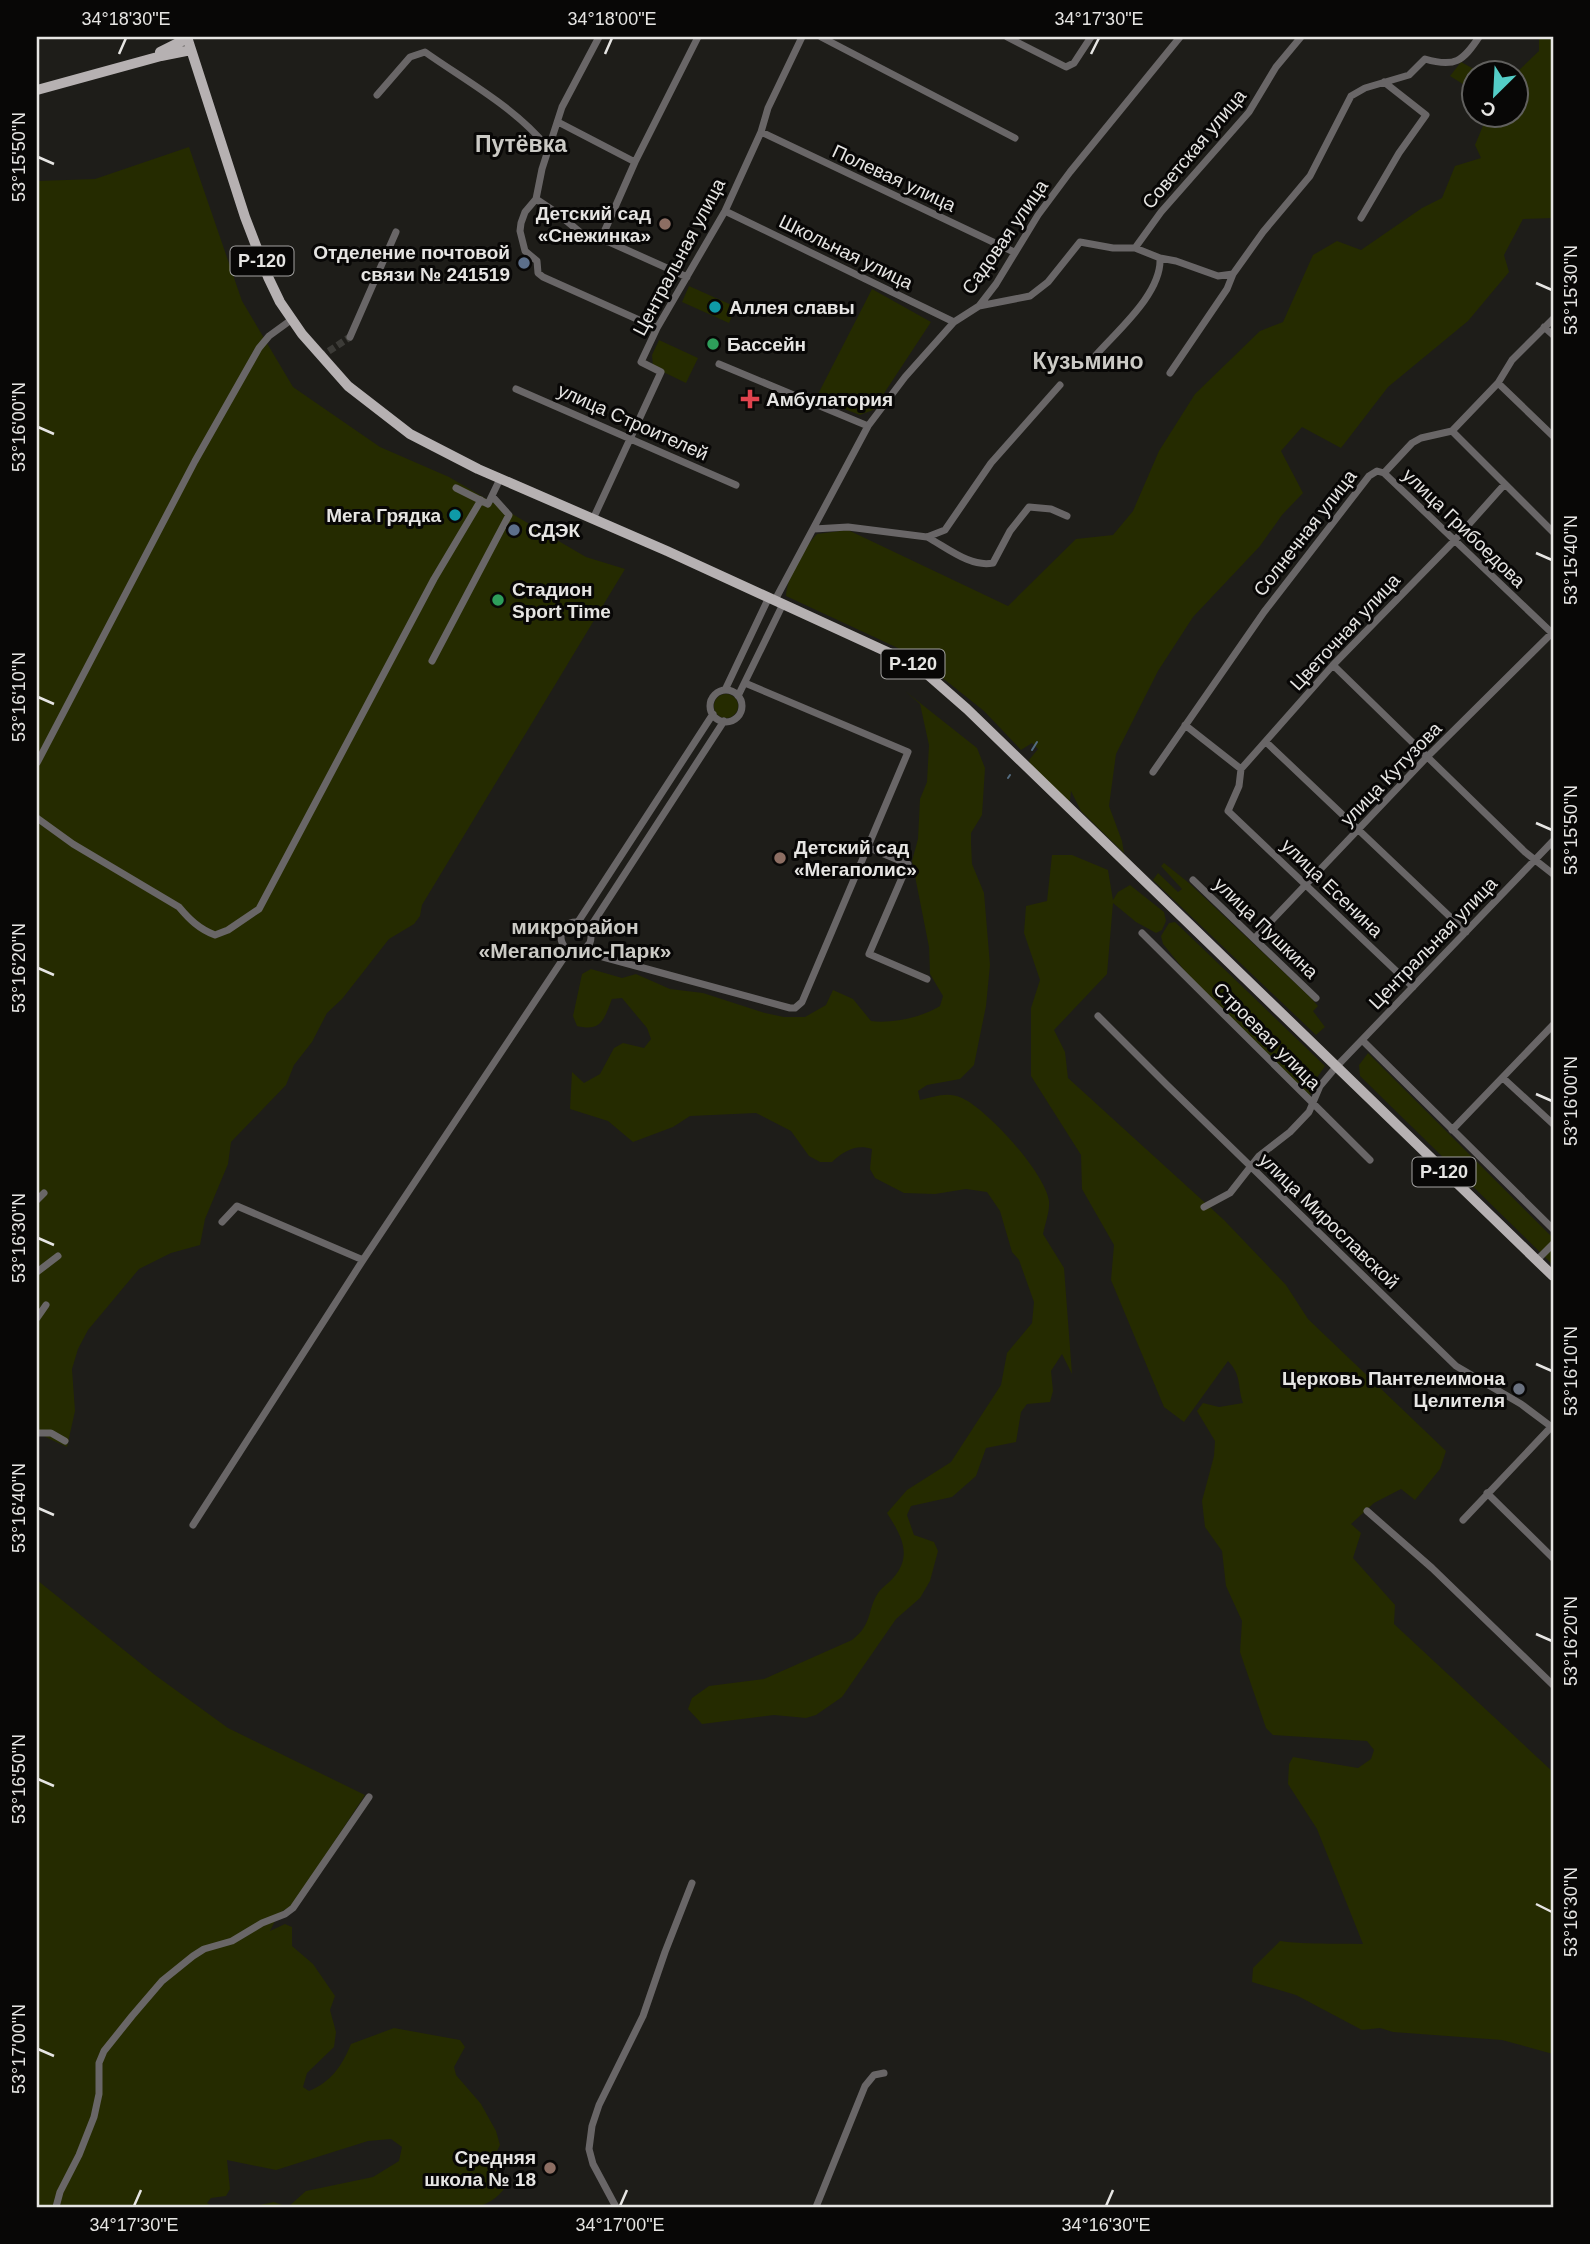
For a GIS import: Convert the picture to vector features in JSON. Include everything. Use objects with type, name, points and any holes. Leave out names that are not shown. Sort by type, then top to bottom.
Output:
[{"type":"main road","name":"Р-120","points":[[187,38],[248,228],[268,277],[292,320],[329,367],[372,406],[410,433],[500,479],[776,600],[915,666],[942,686],[1553,1276]]},
{"type":"main road","points":[[37,88],[164,51],[187,38]]},
{"type":"main road","points":[[37,88],[191,50]]},
{"type":"street","points":[[599,37],[562,107],[548,148],[536,199],[525,212],[520,231],[524,251],[537,261],[538,273],[543,277],[657,328]]},
{"type":"street","points":[[601,239],[698,37]]},
{"type":"street","name":"Центральная улица","points":[[593,519],[661,372],[641,362],[657,328],[725,211],[761,132],[768,108],[802,37]]},
{"type":"street","points":[[821,37],[1015,138]]},
{"type":"street","points":[[1006,37],[1020,40],[1066,67],[1074,63],[1091,37]]},
{"type":"street","name":"Садовая улица","points":[[776,600],[868,426],[905,377],[954,322],[979,306],[1070,172],[1180,37]]},
{"type":"street","name":"Советская улица","points":[[1135,248],[1161,212],[1249,113],[1276,67],[1301,37]]},
{"type":"street","points":[[1170,373],[1227,289],[1233,274],[1263,232],[1310,176],[1351,96],[1366,88],[1409,75],[1425,60],[1452,64],[1463,58],[1479,37]]},
{"type":"street","points":[[377,95],[410,57],[425,52],[516,117],[537,134],[548,148]]},
{"type":"street","points":[[1361,218],[1399,153],[1426,115],[1384,82]]},
{"type":"street","points":[[558,122],[634,166]]},
{"type":"street","points":[[537,134],[549,135],[554,132]]},
{"type":"street","name":"Полевая улица","points":[[761,132],[1014,252]]},
{"type":"street","points":[[536,199],[558,213],[587,238],[601,239],[687,277]]},
{"type":"street","name":"Школьная улица","points":[[725,211],[954,322]]},
{"type":"street","points":[[350,337],[396,232]]},
{"type":"street","points":[[979,306],[1030,296],[1048,282],[1080,242],[1113,248],[1135,248],[1218,276],[1233,274]]},
{"type":"street","points":[[1096,355],[1143,301],[1160,271],[1160,258]]},
{"type":"street","points":[[1553,318],[1512,360],[1498,383],[1452,431],[1553,532]]},
{"type":"street","points":[[37,763],[195,461],[259,348],[269,336],[292,320]]},
{"type":"street","points":[[1544,327],[1553,335]]},
{"type":"street","points":[[719,364],[868,426]]},
{"type":"street","points":[[1498,383],[1553,436]]},
{"type":"street","points":[[927,537],[945,530],[991,463],[1060,385]]},
{"type":"street","name":"улица Строителей","points":[[516,389],[736,485]]},
{"type":"street","name":"Солнечная улица","points":[[1153,772],[1230,659],[1369,475],[1377,471],[1384,473],[1412,443],[1421,438],[1452,431]]},
{"type":"street","name":"улица Грибоедова","points":[[1384,473],[1553,634]]},
{"type":"street","points":[[456,488],[488,504],[500,479]]},
{"type":"street","name":"Цветочная улица","points":[[1228,811],[1239,786],[1241,769],[1333,666],[1454,541],[1504,485]]},
{"type":"street","points":[[432,661],[509,516],[492,496]]},
{"type":"street","points":[[37,818],[73,844],[179,907],[204,931],[215,935],[228,930],[259,909],[341,757],[349,737],[373,699],[434,579],[481,500]]},
{"type":"street","points":[[814,529],[848,527],[927,537],[954,553],[984,565],[993,563],[1010,531],[1029,507],[1051,509],[1067,516]]},
{"type":"street","points":[[738,696],[776,600]]},
{"type":"street","points":[[725,690],[738,696],[742,708],[730,721],[724,721],[713,714],[712,698],[725,690],[776,600]]},
{"type":"street","name":"улица Кутузова","points":[[1255,938],[1427,757],[1553,634]]},
{"type":"street","points":[[1333,666],[1525,852],[1553,874]]},
{"type":"street","points":[[588,946],[603,957],[795,1008],[802,1002],[908,752],[745,684]]},
{"type":"street","points":[[578,922],[589,929],[591,937],[588,946],[579,951],[569,950],[563,944],[562,932],[567,925],[578,922],[713,714]]},
{"type":"street","points":[[589,929],[724,721]]},
{"type":"street","points":[[1185,725],[1241,769]]},
{"type":"street","points":[[1266,742],[1466,932]]},
{"type":"street","name":"улица Есенина","points":[[1228,811],[1413,987]]},
{"type":"street","name":"Центральная улица","points":[[1204,1207],[1230,1193],[1259,1156],[1290,1132],[1309,1112],[1320,1086],[1336,1067],[1553,841]]},
{"type":"street","points":[[867,847],[908,864],[869,954],[927,979]]},
{"type":"street","name":"улица Пушкина","points":[[1193,880],[1316,998]]},
{"type":"street","name":"Строевая улица","points":[[1142,933],[1370,1160]]},
{"type":"street","points":[[193,1525],[363,1260],[569,950]]},
{"type":"street","name":"улица Мирославской","points":[[1098,1016],[1456,1366],[1521,1404],[1552,1426]]},
{"type":"street","points":[[1452,1130],[1553,1025]]},
{"type":"street","points":[[1362,1040],[1553,1229]]},
{"type":"street","points":[[1503,1078],[1553,1124]]},
{"type":"street","points":[[37,1200],[44,1194]]},
{"type":"street","points":[[222,1222],[237,1206],[363,1260]]},
{"type":"street","points":[[1537,1260],[1553,1244]]},
{"type":"street","points":[[37,1272],[58,1256]]},
{"type":"street","points":[[37,1318],[47,1305]]},
{"type":"street","points":[[1463,1520],[1552,1426]]},
{"type":"street","points":[[37,1433],[51,1433],[65,1441]]},
{"type":"street","points":[[1487,1493],[1553,1559]]},
{"type":"street","points":[[1367,1511],[1432,1568],[1553,1685]]},
{"type":"street","points":[[56,2207],[60,2192],[94,2117],[99,2094],[99,2063],[104,2052],[149,1994],[180,1965],[204,1949],[232,1941],[293,1908],[369,1797]]},
{"type":"street","points":[[616,2207],[593,2164],[589,2149],[592,2126],[599,2105],[643,2015],[692,1883]]},
{"type":"street","points":[[816,2207],[865,2086],[874,2075],[884,2073]]},
{"type":"green space","points":[[1539,37],[1553,37],[1553,218],[1523,219],[1504,255],[1509,272],[1468,321],[1388,387],[1341,448],[1302,427],[1281,451],[1303,493],[1282,515],[1260,546],[1193,617],[1158,671],[1116,754],[1109,806],[1124,853],[1081,811],[1071,791],[1070,801],[1067,801],[1030,763],[1029,760],[1038,749],[1032,743],[1021,750],[984,711],[915,656],[786,596],[789,580],[797,563],[817,534],[848,530],[1008,606],[1076,539],[1113,535],[1133,511],[1159,451],[1195,394],[1260,331],[1283,322],[1313,255],[1337,241],[1361,250],[1422,208],[1442,198],[1455,166],[1481,158],[1475,145],[1481,130],[1530,130],[1530,60],[1539,51]]},
{"type":"green space","points":[[1460,63],[1460,82],[1450,76]]},
{"type":"green space","points":[[189,147],[242,301],[293,387],[380,447],[449,477],[586,557],[625,569],[422,905],[420,916],[414,924],[389,939],[342,999],[327,1013],[312,1042],[294,1065],[286,1085],[231,1142],[228,1164],[205,1219],[200,1245],[171,1253],[139,1269],[88,1330],[72,1369],[75,1411],[67,1447],[37,1433],[37,181],[95,179]]},
{"type":"green space","points":[[689,286],[736,307],[729,323],[682,302]]},
{"type":"green space","points":[[872,289],[931,322],[873,410],[860,415],[816,398]]},
{"type":"green space","points":[[659,340],[698,358],[686,383],[653,367],[652,355]]},
{"type":"green space","points":[[905,691],[977,748],[985,768],[982,815],[971,833],[971,843],[972,864],[984,893],[990,965],[986,1006],[974,1065],[960,1079],[927,1085],[918,1091],[920,1100],[951,1095],[973,1105],[1000,1128],[1027,1159],[1045,1189],[1049,1201],[1043,1234],[1064,1268],[1072,1374],[1062,1354],[1051,1371],[1053,1391],[1050,1402],[1027,1404],[1021,1412],[1016,1442],[986,1448],[976,1476],[952,1497],[911,1506],[907,1515],[914,1535],[934,1542],[938,1551],[930,1581],[920,1598],[896,1619],[842,1697],[816,1715],[806,1718],[774,1715],[702,1724],[688,1709],[692,1698],[709,1686],[764,1679],[852,1640],[859,1634],[867,1623],[878,1593],[895,1576],[903,1557],[902,1542],[887,1513],[907,1490],[951,1462],[1001,1385],[1007,1353],[1032,1323],[1034,1302],[1019,1260],[1012,1252],[1000,1211],[987,1192],[966,1189],[935,1194],[904,1193],[875,1178],[870,1169],[872,1149],[855,1148],[832,1162],[820,1162],[809,1156],[791,1131],[756,1113],[690,1116],[673,1127],[633,1142],[608,1121],[570,1109],[572,1072],[584,1083],[600,1074],[614,1048],[623,1043],[644,1048],[651,1039],[647,1028],[622,998],[612,999],[604,1018],[592,1027],[577,1026],[573,1016],[582,974],[591,969],[622,978],[636,974],[670,989],[703,993],[784,1017],[805,1017],[826,1005],[833,990],[853,999],[871,1021],[907,1019],[940,1006],[943,996],[930,974],[929,947],[912,861],[918,839],[920,799],[927,782],[929,745],[920,704]]},
{"type":"green space","points":[[726,694],[735,697],[738,706],[735,715],[726,718],[717,715],[714,706],[717,697]]},
{"type":"green space","points":[[1052,855],[1072,855],[1108,870],[1113,900],[1118,892],[1130,885],[1164,912],[1166,921],[1162,930],[1156,933],[1136,922],[1113,903],[1107,974],[1054,1030],[1065,1052],[1068,1078],[1224,1220],[1286,1285],[1308,1319],[1446,1451],[1440,1469],[1415,1500],[1401,1489],[1374,1503],[1351,1524],[1361,1533],[1353,1558],[1395,1605],[1394,1624],[1553,1772],[1553,2054],[1502,2040],[1393,2032],[1380,2028],[1362,2030],[1296,1995],[1252,1982],[1253,1968],[1280,1941],[1363,1944],[1317,1829],[1288,1784],[1289,1764],[1293,1757],[1358,1768],[1371,1759],[1374,1750],[1367,1741],[1273,1735],[1266,1728],[1240,1652],[1242,1621],[1226,1586],[1222,1551],[1205,1527],[1202,1501],[1214,1456],[1215,1441],[1197,1411],[1203,1403],[1219,1407],[1243,1403],[1237,1376],[1228,1361],[1184,1422],[1164,1407],[1111,1280],[1114,1245],[1082,1189],[1081,1155],[1031,1076],[1031,1008],[1040,980],[1024,933],[1026,906],[1047,901]]},
{"type":"green space","points":[[1164,863],[1189,883],[1311,998],[1318,1006],[1313,1011],[1325,1027],[1316,1035],[1153,880],[1158,873],[1178,892],[1182,889],[1161,866]]},
{"type":"green space","points":[[1175,922],[1325,1066],[1314,1082],[1309,1099],[1198,987],[1163,944],[1161,936],[1169,923]]},
{"type":"green space","points":[[1368,1053],[1553,1238],[1553,1265],[1360,1076],[1359,1065]]},
{"type":"green space","points":[[37,1580],[155,1675],[228,1728],[365,1795],[292,1906],[279,1913],[270,1931],[285,1924],[292,1927],[292,1946],[313,1964],[335,1996],[330,2010],[336,2032],[334,2047],[307,2073],[303,2087],[309,2091],[330,2078],[340,2066],[351,2044],[394,2028],[460,2040],[465,2047],[454,2067],[456,2075],[481,2104],[496,2131],[500,2145],[490,2165],[508,2181],[496,2198],[477,2207],[288,2207],[306,2191],[373,2177],[399,2161],[402,2147],[391,2139],[368,2141],[276,2170],[227,2160],[230,2189],[226,2196],[211,2198],[207,2203],[213,2207],[37,2207]]},
{"type":"green space","points":[[274,2202],[288,2207],[251,2207]]},
{"type":"waterway","points":[[1032,750],[1037,742]]},
{"type":"tunnel","points":[[320,357],[350,337]]},
{"type":"place","name":"Детский сад «Снежинка»","points":[[665,224]]},
{"type":"place","name":"Отделение почтовой связи № 241519","points":[[524,263]]},
{"type":"place","name":"Аллея славы","points":[[715,307]]},
{"type":"place","name":"Бассейн","points":[[713,344]]},
{"type":"place","name":"Амбулатория","points":[[750,399]]},
{"type":"place","name":"Мега Грядка","points":[[455,515]]},
{"type":"place","name":"СДЭК","points":[[514,530]]},
{"type":"place","name":"Стадион Sport Time","points":[[498,600]]},
{"type":"place","name":"Детский сад «Мегаполис»","points":[[780,858]]},
{"type":"place","name":"Церковь Пантелеимона Целителя","points":[[1519,1389]]},
{"type":"place","name":"Средняя школа № 18","points":[[550,2168]]},
{"type":"district","name":"Путёвка","points":[[521,144]]},
{"type":"district","name":"Кузьмино","points":[[1088,361]]},
{"type":"district","name":"микрорайон «Мегаполис-Парк»","points":[[575,938]]}]
